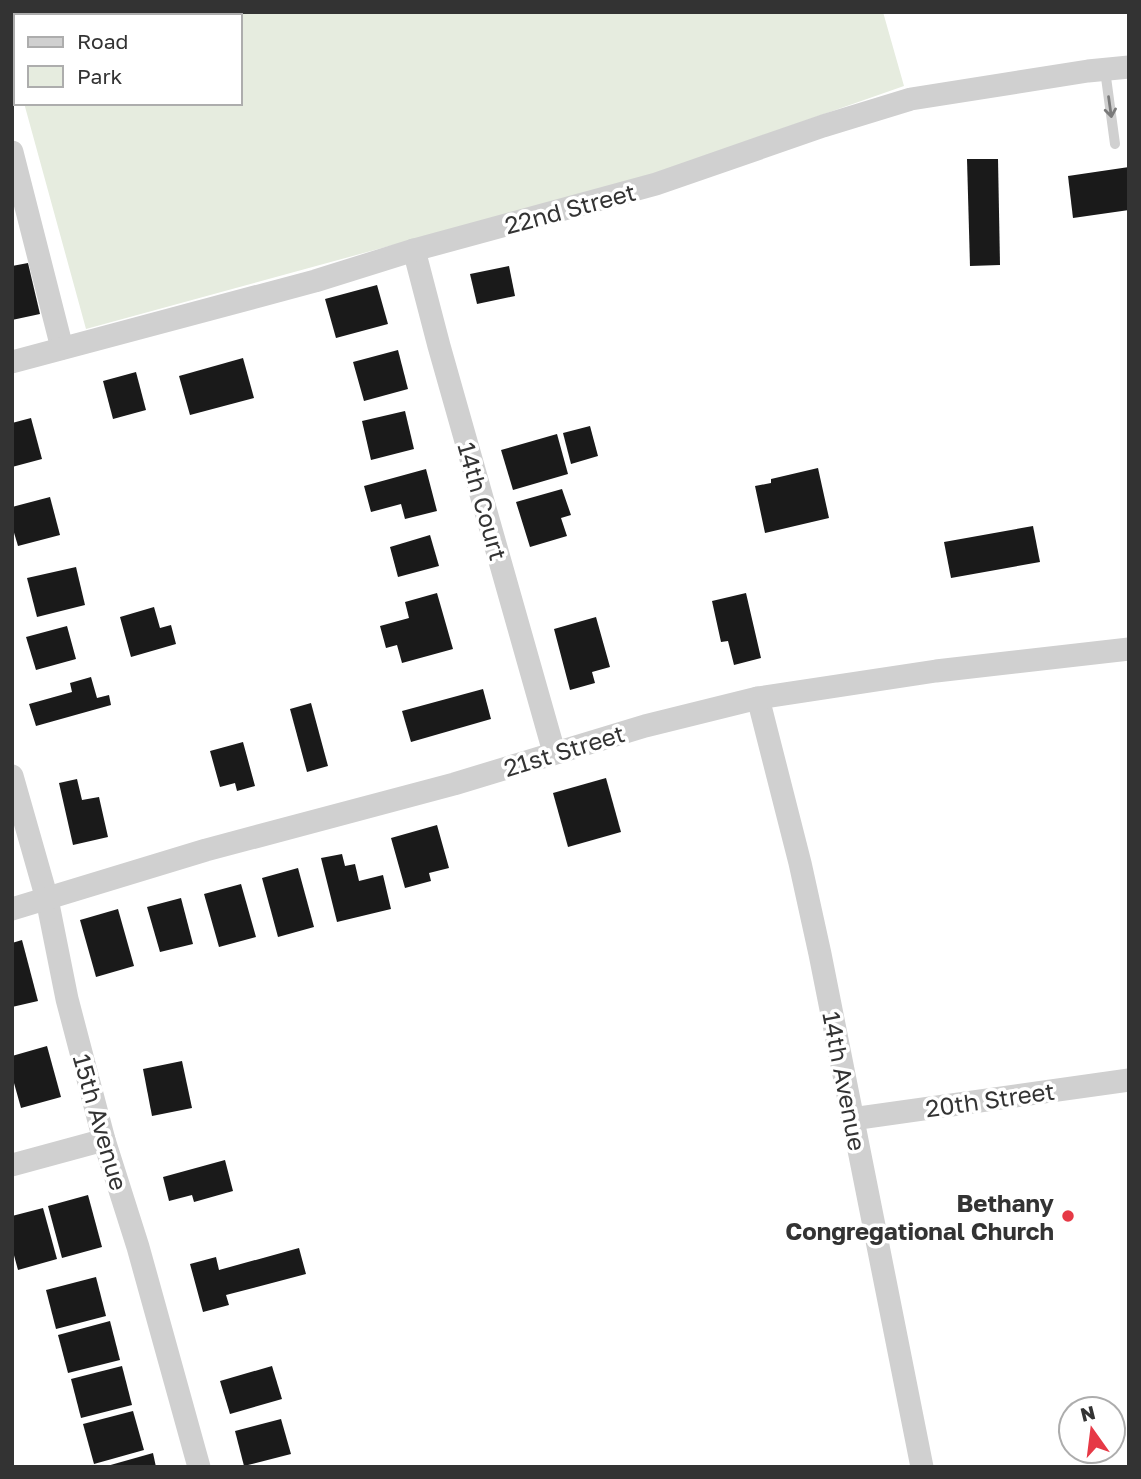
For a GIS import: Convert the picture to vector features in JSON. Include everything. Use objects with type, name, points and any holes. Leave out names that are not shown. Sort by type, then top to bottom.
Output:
[{"type":"street","name":"22nd Street","points":[[12,362],[315,281],[414,250],[656,184],[823,126],[911,99],[1129,67]]},
{"type":"street","points":[[12,152],[62,348]]},
{"type":"street","name":"14th Court","points":[[414,250],[554,752]]},
{"type":"street","name":"21st Street","points":[[12,909],[206,850],[454,784],[645,726],[758,698],[936,671],[1128,651]]},
{"type":"street","name":"14th Avenue","points":[[758,698],[820,954],[922,1467]]},
{"type":"street","name":"15th Avenue","points":[[12,776],[47,899],[67,999],[104,1140],[138,1247],[199,1467]]},
{"type":"street","name":"20th Street","points":[[852,1119],[1129,1080]]},
{"type":"street","points":[[12,1166],[104,1140]]},
{"type":"lane","points":[[1105,70],[1115,144]]},
{"type":"green space","points":[[12,12],[883,12],[904,86],[656,173],[86,329],[25,105],[242,105],[242,14],[14,14],[14,66]]},
{"type":"building","points":[[967,159],[998,159],[1000,265],[970,266]]},
{"type":"building","points":[[1129,167],[1129,210],[1073,218],[1068,176]]},
{"type":"building","points":[[28,263],[40,314],[12,320],[12,266]]},
{"type":"building","points":[[509,266],[515,296],[477,304],[470,274]]},
{"type":"building","points":[[377,285],[388,324],[336,338],[325,299]]},
{"type":"building","points":[[398,350],[408,389],[364,401],[353,362]]},
{"type":"building","points":[[243,358],[254,398],[190,415],[179,376]]},
{"type":"building","points":[[136,372],[146,410],[113,419],[103,381]]},
{"type":"building","points":[[405,411],[414,449],[371,460],[362,421]]},
{"type":"building","points":[[31,418],[42,459],[12,467],[12,423]]},
{"type":"building","points":[[590,426],[598,456],[571,464],[563,433]]},
{"type":"building","points":[[557,434],[568,474],[513,490],[501,450]]},
{"type":"building","points":[[818,468],[829,518],[765,533],[755,486],[771,483],[771,479]]},
{"type":"building","points":[[426,469],[437,511],[405,519],[401,504],[371,512],[364,486]]},
{"type":"building","points":[[562,489],[571,515],[561,518],[567,536],[530,547],[516,502]]},
{"type":"building","points":[[50,497],[60,535],[18,546],[12,526],[12,507]]},
{"type":"building","points":[[1033,526],[1040,562],[951,578],[944,542]]},
{"type":"building","points":[[430,535],[439,566],[398,577],[390,547]]},
{"type":"building","points":[[76,567],[85,605],[37,617],[27,578]]},
{"type":"building","points":[[437,593],[453,649],[402,663],[397,645],[386,648],[380,626],[409,618],[405,602]]},
{"type":"building","points":[[746,593],[761,658],[734,665],[728,641],[721,642],[712,601]]},
{"type":"building","points":[[154,607],[160,628],[171,625],[176,644],[131,657],[120,617]]},
{"type":"building","points":[[596,617],[610,667],[592,672],[595,683],[570,690],[554,629]]},
{"type":"building","points":[[67,626],[76,659],[36,670],[26,637]]},
{"type":"building","points":[[91,677],[97,698],[109,695],[111,705],[36,726],[29,704],[72,692],[70,683]]},
{"type":"building","points":[[483,689],[491,719],[411,742],[402,711]]},
{"type":"building","points":[[311,703],[328,766],[307,772],[290,709]]},
{"type":"building","points":[[243,742],[255,786],[237,791],[235,783],[220,787],[210,751]]},
{"type":"building","points":[[606,778],[621,832],[568,847],[553,793]]},
{"type":"building","points":[[77,779],[82,800],[99,797],[108,837],[73,845],[59,783]]},
{"type":"building","points":[[437,825],[449,868],[429,873],[431,881],[405,888],[391,838]]},
{"type":"building","points":[[342,854],[345,866],[355,864],[359,881],[383,875],[391,909],[337,922],[321,858]]},
{"type":"building","points":[[298,868],[314,927],[278,937],[262,878]]},
{"type":"building","points":[[241,884],[256,937],[219,947],[204,894]]},
{"type":"building","points":[[181,898],[193,944],[160,952],[147,907]]},
{"type":"building","points":[[118,909],[134,966],[96,977],[80,920]]},
{"type":"building","points":[[22,940],[38,1001],[12,1007],[12,943]]},
{"type":"building","points":[[47,1046],[61,1097],[21,1108],[12,1076],[12,1056]]},
{"type":"building","points":[[182,1061],[192,1108],[152,1116],[143,1069]]},
{"type":"building","points":[[225,1160],[233,1191],[194,1202],[192,1195],[169,1201],[163,1177]]},
{"type":"building","points":[[88,1195],[102,1247],[62,1258],[48,1206]]},
{"type":"building","points":[[43,1208],[57,1259],[18,1270],[12,1248],[12,1216]]},
{"type":"building","points":[[299,1248],[306,1274],[226,1295],[229,1305],[203,1312],[190,1264],[216,1257],[219,1270]]},
{"type":"building","points":[[96,1277],[106,1316],[56,1329],[46,1290]]},
{"type":"building","points":[[110,1321],[120,1360],[68,1373],[58,1335]]},
{"type":"building","points":[[122,1366],[132,1405],[81,1418],[71,1379]]},
{"type":"building","points":[[272,1366],[282,1399],[230,1414],[220,1381]]},
{"type":"building","points":[[133,1411],[144,1450],[94,1464],[83,1424]]},
{"type":"building","points":[[281,1419],[291,1454],[244,1466],[235,1431]]},
{"type":"building","points":[[153,1453],[156,1467],[107,1467],[107,1466]]},
{"type":"place","name":"Bethany Congregational Church","points":[[1068,1216]]}]
